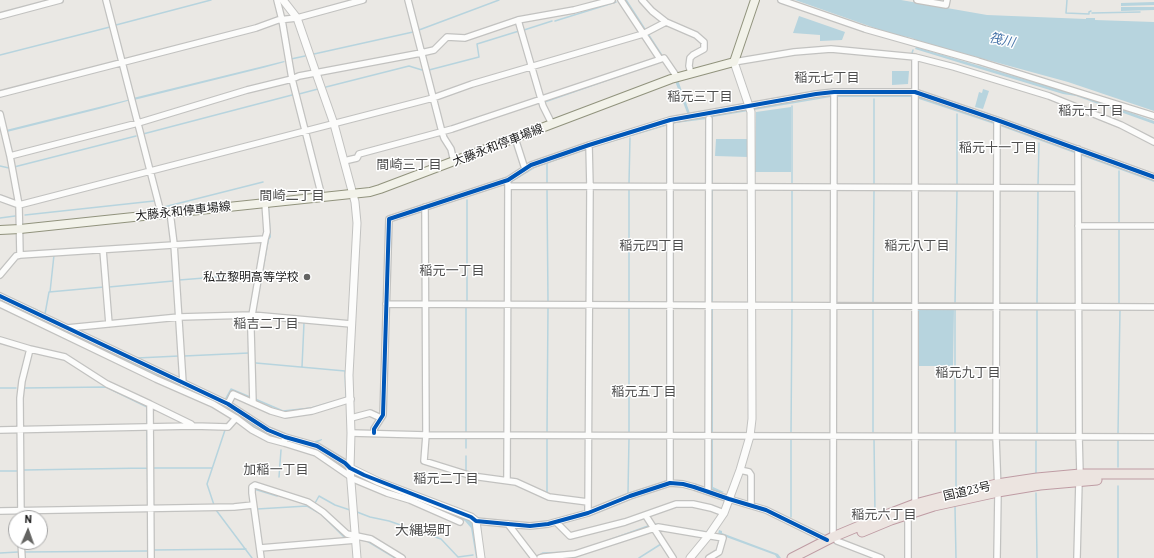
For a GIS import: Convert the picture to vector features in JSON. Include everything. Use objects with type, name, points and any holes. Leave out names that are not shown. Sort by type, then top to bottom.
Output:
[{"type":"highway","name":"国道23号","points":[[1079,478],[1154,474]]},
{"type":"highway","name":"国道23号","points":[[805,558],[832,539],[934,506],[1037,478],[1154,480]]},
{"type":"highway","name":"国道23号","points":[[792,558],[832,539],[915,504],[957,493],[998,488]]},
{"type":"main road","points":[[734,62],[754,0]]},
{"type":"main road","name":"大藤永和停車場線","points":[[0,230],[380,190],[677,77],[734,62]]},
{"type":"street","points":[[0,16],[60,0]]},
{"type":"street","points":[[106,0],[161,213]]},
{"type":"street","points":[[277,0],[282,20],[292,80],[322,197]]},
{"type":"street","points":[[283,0],[297,18],[334,124],[353,193],[357,223],[350,375],[351,474],[357,558]]},
{"type":"street","points":[[0,94],[256,28],[278,20],[297,18],[363,0]]},
{"type":"street","points":[[408,0],[443,134],[451,149],[454,162]]},
{"type":"street","points":[[10,156],[138,123],[246,90],[292,80],[299,76],[421,54],[434,50],[451,36],[465,38],[518,20],[574,10],[612,0]]},
{"type":"street","points":[[621,0],[646,33],[660,59]]},
{"type":"street","points":[[642,0],[652,11],[666,22],[696,35],[704,42],[704,49],[690,58],[689,66],[691,73]]},
{"type":"street","points":[[780,0],[865,29],[993,65],[1154,116]]},
{"type":"street","points":[[917,0],[946,5],[947,0]]},
{"type":"street","points":[[518,20],[541,100],[552,124]]},
{"type":"street","points":[[0,198],[19,205],[433,98],[472,84],[646,33],[666,22]]},
{"type":"street","points":[[690,558],[709,535],[724,513],[740,470],[750,436],[752,419],[752,187],[750,108],[734,62],[794,52],[831,49],[915,57],[954,67],[1050,96],[1121,125],[1154,142]]},
{"type":"street","points":[[915,57],[915,504]]},
{"type":"street","points":[[344,161],[357,158],[359,154],[443,134],[660,59],[664,58],[677,77]]},
{"type":"street","points":[[832,539],[834,94]]},
{"type":"street","points":[[508,183],[531,165],[689,116],[750,108],[834,94],[915,95],[1154,177]]},
{"type":"street","points":[[0,114],[10,156],[19,205],[20,255]]},
{"type":"street","points":[[708,119],[710,187],[710,436],[708,491]]},
{"type":"street","points":[[997,122],[997,558]]},
{"type":"street","points":[[670,123],[670,483]]},
{"type":"street","points":[[515,138],[525,169]]},
{"type":"street","points":[[0,141],[7,144]]},
{"type":"street","points":[[588,513],[589,147]]},
{"type":"street","points":[[1077,558],[1079,478],[1078,152]]},
{"type":"street","points":[[374,434],[374,429],[383,415],[389,219],[508,183],[590,187],[1078,188]]},
{"type":"street","points":[[507,480],[508,183]]},
{"type":"street","points":[[253,402],[252,315],[267,232],[266,203]]},
{"type":"street","points":[[425,207],[426,435],[424,461],[472,476],[516,482],[549,497],[588,502]]},
{"type":"street","points":[[170,212],[174,244],[183,383]]},
{"type":"street","points":[[1078,226],[1154,226]]},
{"type":"street","points":[[0,275],[16,256],[20,255],[174,244],[265,241]]},
{"type":"street","points":[[103,250],[109,324]]},
{"type":"street","points":[[0,296],[228,404],[257,424],[285,440],[316,453],[387,493],[410,500],[460,522]]},
{"type":"street","points":[[0,304],[213,404],[252,430],[269,438],[315,445],[345,463],[351,474],[380,482],[472,517],[476,521],[530,526],[557,523],[670,483],[682,484],[766,510],[832,539],[881,558]]},
{"type":"street","points":[[386,304],[752,306],[997,305],[1154,307]]},
{"type":"street","points":[[66,328],[179,318],[252,315],[352,324]]},
{"type":"street","points":[[0,340],[65,357],[98,380],[193,426]]},
{"type":"street","points":[[21,510],[20,398],[22,381],[30,349]]},
{"type":"street","points":[[228,404],[233,394],[271,411],[285,415],[312,411],[351,399]]},
{"type":"street","points":[[150,404],[151,558]]},
{"type":"street","points":[[351,418],[370,413],[381,418]]},
{"type":"street","points":[[0,430],[193,426],[228,427],[236,418]]},
{"type":"street","points":[[351,433],[426,435],[914,437],[1079,436],[1154,438]]},
{"type":"street","points":[[740,470],[749,472],[751,475],[751,505]]},
{"type":"street","points":[[261,558],[253,505],[252,487],[255,485],[308,502],[323,512],[347,534],[356,538]]},
{"type":"street","points":[[557,523],[570,536],[646,516],[668,507],[683,504],[711,508],[724,513]]},
{"type":"street","points":[[48,511],[234,507],[253,505]]},
{"type":"street","points":[[908,515],[908,558]]},
{"type":"street","points":[[646,516],[673,558]]},
{"type":"street","points":[[476,521],[481,558]]},
{"type":"street","points":[[508,524],[534,558]]},
{"type":"street","points":[[540,558],[544,556],[575,554],[658,527],[723,538],[719,552],[710,558]]},
{"type":"street","points":[[260,548],[356,538],[371,539],[402,558]]},
{"type":"water","points":[[624,0],[627,0],[662,54],[660,55]]},
{"type":"water","name":"筏川","points":[[795,0],[901,0],[987,15],[1086,19],[1095,18],[1095,20],[1154,22],[1154,111],[1068,82],[918,41],[912,38],[892,34]]},
{"type":"water","points":[[1154,2],[1154,5],[1121,6],[1121,3]]},
{"type":"water","points":[[1121,7],[1154,7],[1154,10],[1121,11]]},
{"type":"water","points":[[799,16],[845,32],[842,40],[820,41],[820,35],[793,33]]},
{"type":"water","points":[[916,47],[1078,94],[1154,121],[1154,124],[1076,96],[1063,94],[954,61],[915,49]]},
{"type":"water","points":[[284,61],[285,62],[263,68],[134,100],[133,98]]},
{"type":"water","points":[[660,61],[662,62],[544,103],[543,102]]},
{"type":"water","points":[[892,71],[909,71],[908,84],[892,85]]},
{"type":"water","points":[[678,80],[692,119],[746,110],[748,108],[836,95],[913,94],[995,121],[1154,179],[1154,182],[1000,126],[913,97],[831,97],[713,117],[713,487],[724,492],[721,493],[710,489],[707,119],[676,123],[591,148],[535,168],[510,183],[428,210],[428,208],[509,182],[535,167],[592,146],[689,118],[675,81]]},
{"type":"water","points":[[983,89],[989,91],[983,109],[975,107],[979,92],[982,93]]},
{"type":"water","points":[[131,99],[99,109],[7,132],[6,130]]},
{"type":"water","points":[[791,107],[791,172],[755,172],[756,112]]},
{"type":"water","points":[[716,139],[747,139],[748,157],[715,156]]},
{"type":"water","points":[[267,206],[269,206],[271,237],[269,240],[256,311],[268,243]]},
{"type":"water","points":[[0,299],[220,403],[272,435],[313,447],[315,441],[322,439],[316,443],[324,453],[361,478],[471,521],[474,527],[478,558],[476,558],[471,528],[465,521],[359,479],[321,453],[275,439],[155,376],[0,302]]},
{"type":"water","points":[[917,308],[954,308],[953,366],[917,366]]},
{"type":"water","points":[[719,530],[722,531],[722,533],[778,554],[781,558],[777,558],[775,555],[718,534]]},
{"type":"waterway","points":[[116,25],[211,0]]},
{"type":"waterway","points":[[419,30],[499,0]]},
{"type":"waterway","points":[[1067,0],[1066,13],[1089,14],[1091,11]]},
{"type":"waterway","points":[[555,21],[616,2]]},
{"type":"waterway","points":[[1092,13],[1140,12]]},
{"type":"waterway","points":[[524,30],[552,21]]},
{"type":"waterway","points":[[0,55],[110,27]]},
{"type":"waterway","points":[[429,70],[479,57],[477,44],[519,31]]},
{"type":"waterway","points":[[314,54],[413,32]]},
{"type":"waterway","points":[[291,59],[305,56]]},
{"type":"waterway","points":[[326,87],[409,66],[422,70]]},
{"type":"waterway","points":[[299,94],[318,89]]},
{"type":"waterway","points":[[143,134],[292,95]]},
{"type":"waterway","points":[[874,99],[874,184]]},
{"type":"waterway","points":[[792,106],[792,185]]},
{"type":"waterway","points":[[957,114],[957,185]]},
{"type":"waterway","points":[[14,167],[136,136]]},
{"type":"waterway","points":[[629,183],[630,138]]},
{"type":"waterway","points":[[1038,185],[1039,143]]},
{"type":"waterway","points":[[547,163],[547,184]]},
{"type":"waterway","points":[[0,166],[9,168]]},
{"type":"waterway","points":[[1119,171],[1119,223]]},
{"type":"waterway","points":[[164,207],[263,182]]},
{"type":"waterway","points":[[547,189],[548,302]]},
{"type":"waterway","points":[[792,189],[792,303]]},
{"type":"waterway","points":[[1037,303],[1038,189]]},
{"type":"waterway","points":[[629,190],[629,302]]},
{"type":"waterway","points":[[873,303],[874,190]]},
{"type":"waterway","points":[[955,304],[957,190]]},
{"type":"waterway","points":[[467,200],[467,301]]},
{"type":"waterway","points":[[25,215],[154,201]]},
{"type":"waterway","points":[[0,218],[15,216]]},
{"type":"waterway","points":[[1119,229],[1119,303]]},
{"type":"waterway","points":[[254,242],[263,242]]},
{"type":"waterway","points":[[50,292],[55,255]]},
{"type":"waterway","points":[[179,280],[255,274]]},
{"type":"waterway","points":[[109,287],[173,281]]},
{"type":"waterway","points":[[45,314],[49,292],[104,287]]},
{"type":"waterway","points":[[18,302],[37,310]]},
{"type":"waterway","points":[[547,433],[548,307]]},
{"type":"waterway","points":[[466,308],[466,432]]},
{"type":"waterway","points":[[629,308],[629,432]]},
{"type":"waterway","points":[[791,433],[792,308]]},
{"type":"waterway","points":[[873,308],[873,432]]},
{"type":"waterway","points":[[955,308],[955,434]]},
{"type":"waterway","points":[[1037,309],[1037,434]]},
{"type":"waterway","points":[[1118,434],[1120,309]]},
{"type":"waterway","points":[[302,367],[304,323]]},
{"type":"waterway","points":[[184,356],[249,353]]},
{"type":"waterway","points":[[137,358],[179,356]]},
{"type":"waterway","points":[[255,399],[283,411],[311,408],[346,398],[345,371],[256,363]]},
{"type":"waterway","points":[[24,388],[106,387],[147,407],[147,425]]},
{"type":"waterway","points":[[0,388],[16,388]]},
{"type":"waterway","points":[[225,400],[231,389],[250,397]]},
{"type":"waterway","points":[[147,429],[148,507]]},
{"type":"waterway","points":[[214,505],[207,484],[225,430]]},
{"type":"waterway","points":[[466,438],[466,448]]},
{"type":"waterway","points":[[547,438],[547,492]]},
{"type":"waterway","points":[[628,493],[629,438]]},
{"type":"waterway","points":[[791,439],[791,517]]},
{"type":"waterway","points":[[874,439],[875,512]]},
{"type":"waterway","points":[[956,439],[956,488]]},
{"type":"waterway","points":[[1118,440],[1118,467]]},
{"type":"waterway","points":[[1036,441],[1036,473]]},
{"type":"waterway","points":[[279,477],[281,450]]},
{"type":"waterway","points":[[466,456],[466,471]]},
{"type":"waterway","points":[[24,470],[147,468]]},
{"type":"waterway","points":[[152,468],[212,468]]},
{"type":"waterway","points":[[0,471],[17,471]]},
{"type":"waterway","points":[[1118,486],[1118,558]]},
{"type":"waterway","points":[[254,489],[277,496]]},
{"type":"waterway","points":[[1036,493],[1037,558]]},
{"type":"waterway","points":[[314,505],[319,496],[335,505],[350,510]]},
{"type":"waterway","points":[[257,509],[307,506],[321,514],[345,538],[351,538]]},
{"type":"waterway","points":[[955,507],[956,558]]},
{"type":"waterway","points":[[216,510],[252,558]]},
{"type":"waterway","points":[[357,512],[370,517],[389,521],[441,539],[458,557],[473,555]]},
{"type":"waterway","points":[[654,524],[706,532]]},
{"type":"waterway","points":[[601,543],[648,526]]},
{"type":"waterway","points":[[367,541],[395,558]]},
{"type":"waterway","points":[[639,558],[661,544]]},
{"type":"waterway","points":[[153,550],[246,549]]},
{"type":"waterway","points":[[24,552],[148,551]]},
{"type":"waterway","points":[[0,553],[18,552]]},
{"type":"waterway","points":[[538,556],[543,553],[571,552]]},
{"type":"cycle path","points":[[374,433],[374,429],[383,415],[389,219],[508,180],[531,165],[589,145],[670,120],[816,94],[834,92],[915,92],[1154,177]]},
{"type":"cycle path","points":[[0,296],[228,404],[268,430],[285,437],[317,446],[345,463],[350,468],[364,475],[471,517],[476,521],[530,526],[548,524],[588,513],[630,496],[670,483],[694,487],[766,510],[827,540]]},
{"type":"place","name":"私立黎明高等学校","points":[[307,277]]},
{"type":"district","name":"稲元七丁目","points":[[827,78]]},
{"type":"district","name":"稲元三丁目","points":[[700,97]]},
{"type":"district","name":"稲元十丁目","points":[[1091,111]]},
{"type":"district","name":"稲元十一丁目","points":[[998,148]]},
{"type":"district","name":"間崎三丁目","points":[[409,165]]},
{"type":"district","name":"間崎二丁目","points":[[292,196]]},
{"type":"district","name":"稲元四丁目","points":[[652,246]]},
{"type":"district","name":"稲元八丁目","points":[[917,246]]},
{"type":"district","name":"稲元一丁目","points":[[452,271]]},
{"type":"district","name":"稲吉二丁目","points":[[266,324]]},
{"type":"district","name":"稲元九丁目","points":[[968,373]]},
{"type":"district","name":"稲元五丁目","points":[[644,392]]},
{"type":"district","name":"加稲一丁目","points":[[276,470]]},
{"type":"district","name":"稲元二丁目","points":[[446,479]]},
{"type":"district","name":"稲元六丁目","points":[[884,515]]},
{"type":"district","name":"大縄場町","points":[[423,530]]}]
